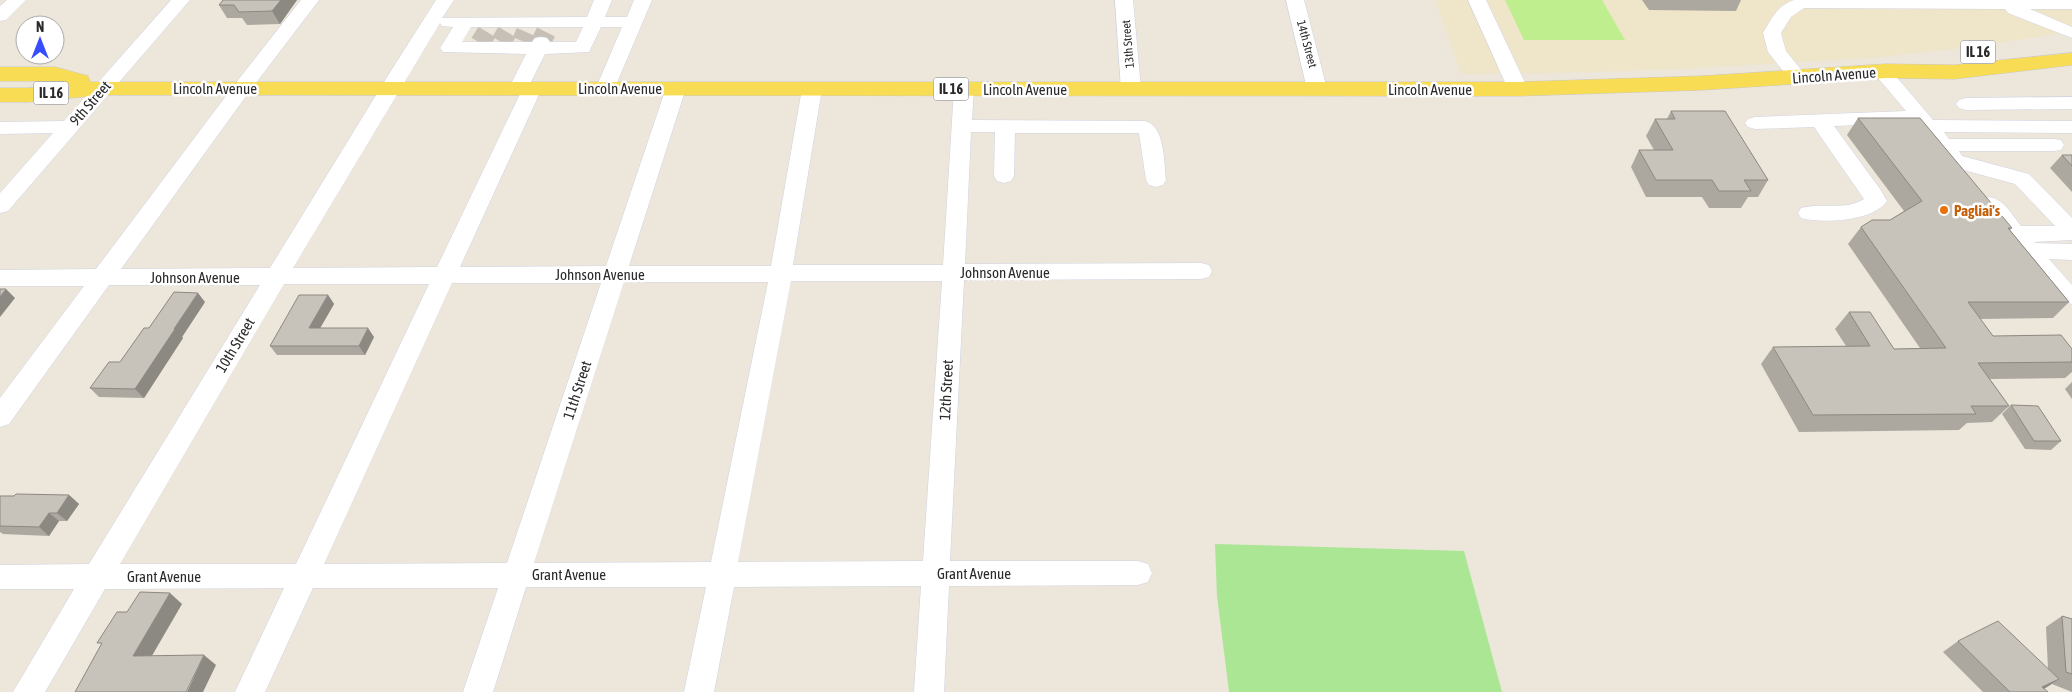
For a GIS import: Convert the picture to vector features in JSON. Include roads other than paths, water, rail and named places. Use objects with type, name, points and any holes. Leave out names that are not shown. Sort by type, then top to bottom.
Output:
[{"type":"main road","name":"Lincoln Avenue","points":[[1883,71],[1926,57],[2072,40]]},
{"type":"main road","name":"Lincoln Avenue","points":[[0,95],[28,95],[103,88],[1518,89],[1702,83],[1883,71],[1954,72],[2072,59]]},
{"type":"main road","name":"Lincoln Avenue","points":[[0,74],[55,74],[103,88]]},
{"type":"street","points":[[0,16],[17,0]]},
{"type":"street","name":"9th Street","points":[[0,206],[181,0]]},
{"type":"street","points":[[0,417],[242,88],[310,0]]},
{"type":"street","name":"10th Street","points":[[28,692],[390,88],[445,0]]},
{"type":"street","points":[[432,22],[465,22],[514,36],[582,48],[604,0]]},
{"type":"street","points":[[606,88],[643,0]]},
{"type":"street","name":"13th Street","points":[[1124,0],[1131,89]]},
{"type":"street","name":"14th Street","points":[[1295,0],[1318,89]]},
{"type":"street","points":[[1477,0],[1518,89]]},
{"type":"street","points":[[1798,78],[1777,52],[1772,33],[1781,16],[1793,5],[1804,3],[2072,4]]},
{"type":"street","points":[[1997,4],[2020,10],[2072,33]]},
{"type":"street","points":[[465,22],[449,48],[594,22],[634,22]]},
{"type":"street","points":[[250,692],[445,275],[526,88],[514,36]]},
{"type":"street","points":[[1883,71],[2022,243],[2060,288],[2072,296]]},
{"type":"street","name":"11th Street","points":[[478,692],[676,88]]},
{"type":"street","points":[[700,692],[781,274],[812,89]]},
{"type":"street","name":"12th Street","points":[[928,692],[964,89]]},
{"type":"street","points":[[1966,104],[2072,103]]},
{"type":"street","points":[[1808,213],[1858,210],[1870,206],[1876,201],[1873,194],[1820,121]]},
{"type":"street","points":[[1755,123],[1820,121],[1924,122],[2072,127]]},
{"type":"street","points":[[962,126],[1145,127],[1150,131],[1156,180]]},
{"type":"street","points":[[1004,176],[1005,126]]},
{"type":"street","points":[[0,128],[68,127]]},
{"type":"street","points":[[1942,144],[2054,145]]},
{"type":"street","points":[[1956,161],[2022,179],[2071,230],[2071,233],[2068,234],[2022,243]]},
{"type":"street","points":[[2022,243],[2072,252]]},
{"type":"street","name":"Johnson Avenue","points":[[0,278],[1201,271]]},
{"type":"street","name":"Grant Avenue","points":[[0,577],[936,572],[1138,573]]},
{"type":"tunnel","points":[[480,43],[487,32]]},
{"type":"tunnel","points":[[501,42],[507,32]]},
{"type":"tunnel","points":[[522,41],[526,32]]},
{"type":"tunnel","points":[[541,42],[546,32]]},
{"type":"place","name":"Pagliai's","points":[[1944,210]]}]
